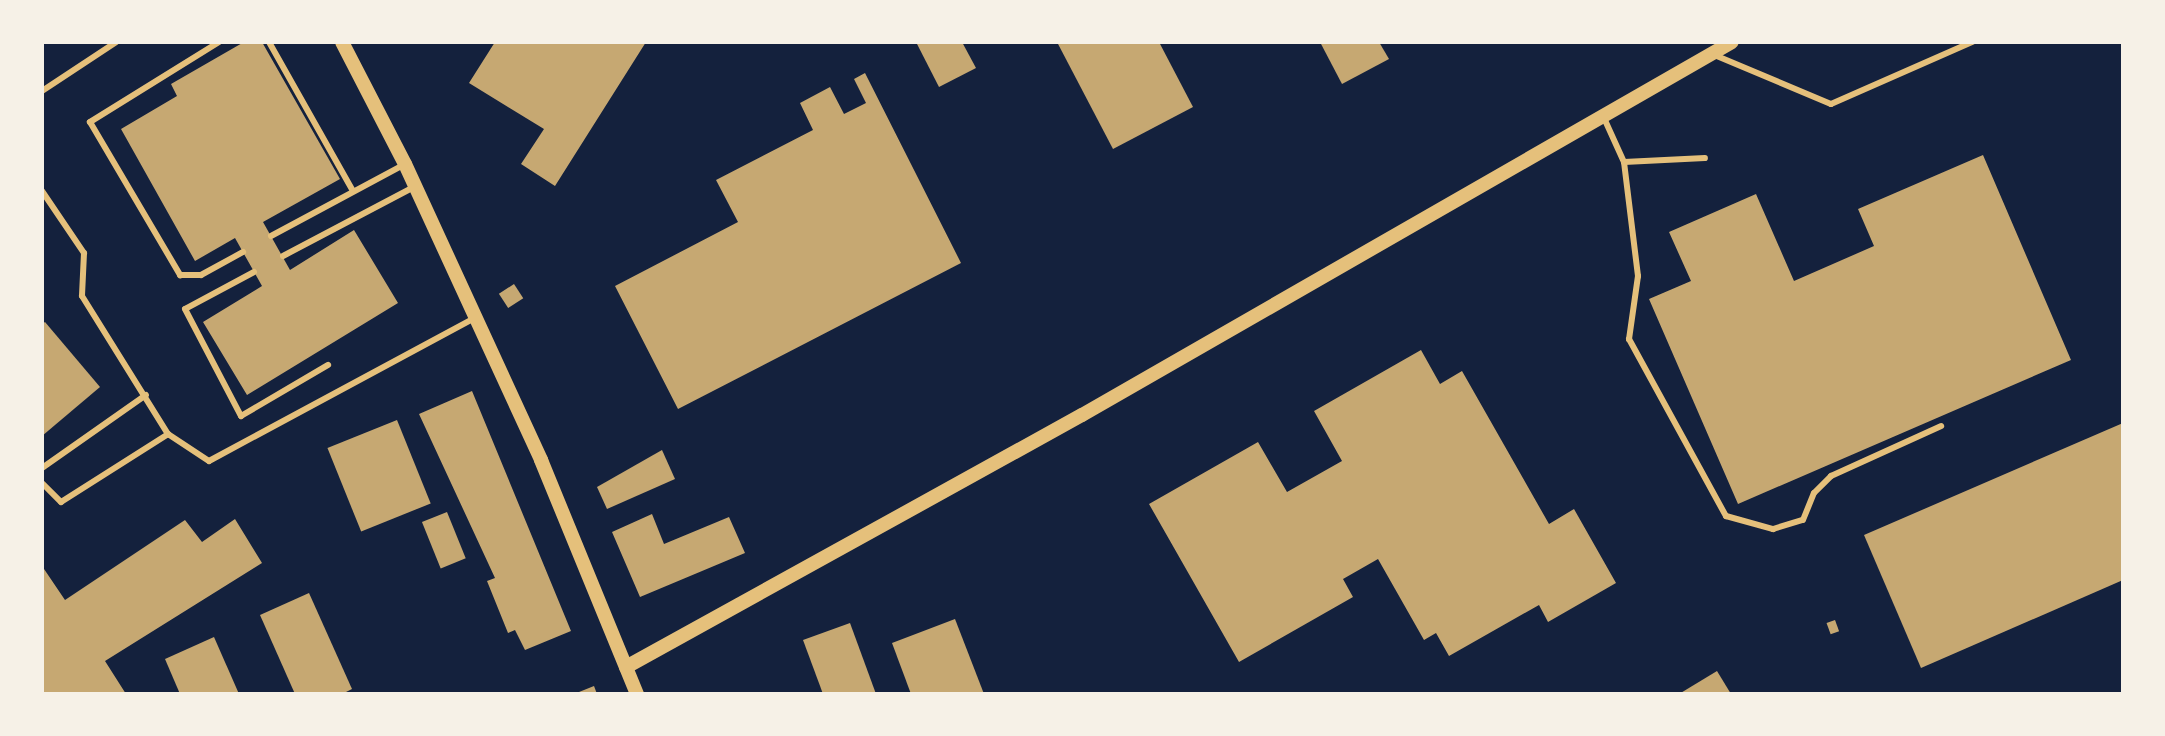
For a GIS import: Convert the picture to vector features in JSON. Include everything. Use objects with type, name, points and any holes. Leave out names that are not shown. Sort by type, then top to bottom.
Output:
[{"type":"street","points":[[342,42],[405,164],[476,317],[569,524],[637,694]]},
{"type":"street","points":[[626,667],[1082,415],[1732,42]]},
{"type":"lane","points":[[42,91],[116,42]]},
{"type":"lane","points":[[219,42],[90,122],[180,275],[201,275],[243,252]]},
{"type":"lane","points":[[269,42],[353,191]]},
{"type":"lane","points":[[1709,53],[1831,104],[1972,42]]},
{"type":"lane","points":[[1602,114],[1624,162],[1638,276],[1629,339],[1726,516],[1773,529],[1803,520],[1814,493],[1831,476],[1941,426]]},
{"type":"lane","points":[[1624,162],[1705,158]]},
{"type":"lane","points":[[271,236],[405,164]]},
{"type":"lane","points":[[283,256],[415,186]]},
{"type":"lane","points":[[42,191],[84,253],[82,296],[168,434],[209,461],[476,317]]},
{"type":"lane","points":[[254,272],[185,309],[241,416],[328,365]]},
{"type":"lane","points":[[42,468],[146,395]]},
{"type":"lane","points":[[42,483],[61,502],[168,434]]},
{"type":"building","points":[[244,42],[262,42],[340,179],[263,222],[290,270],[354,230],[398,303],[247,395],[203,322],[262,286],[235,238],[195,261],[121,129],[177,96],[171,84]]},
{"type":"building","points":[[495,42],[646,42],[555,186],[521,164],[544,129],[469,83]]},
{"type":"building","points":[[916,42],[962,42],[976,68],[939,87]]},
{"type":"building","points":[[1057,42],[1159,42],[1193,107],[1113,149]]},
{"type":"building","points":[[1320,42],[1379,42],[1389,59],[1342,84]]},
{"type":"building","points":[[865,73],[961,263],[678,409],[615,286],[738,222],[716,180],[813,130],[800,103],[830,87],[844,114],[866,103],[854,79]]},
{"type":"building","points":[[1983,155],[2071,360],[1738,504],[1649,299],[1691,281],[1669,232],[1756,194],[1794,281],[1874,246],[1858,209]]},
{"type":"building","points":[[514,284],[523,298],[508,308],[499,294]]},
{"type":"building","points":[[45,322],[100,387],[42,436],[42,324]]},
{"type":"building","points":[[1421,350],[1440,384],[1462,371],[1549,524],[1574,509],[1616,583],[1548,622],[1539,605],[1449,656],[1436,633],[1424,640],[1378,559],[1343,579],[1353,597],[1239,662],[1149,504],[1258,442],[1287,492],[1342,461],[1314,411]]},
{"type":"building","points":[[472,391],[571,631],[525,650],[515,630],[508,633],[487,581],[495,578],[419,414]]},
{"type":"building","points":[[397,420],[431,503],[361,532],[327,448]]},
{"type":"building","points":[[2123,423],[2123,580],[1921,668],[1864,535]]},
{"type":"building","points":[[662,450],[675,479],[607,509],[597,487]]},
{"type":"building","points":[[447,512],[466,558],[441,568],[422,522]]},
{"type":"building","points":[[652,514],[664,544],[729,517],[745,553],[640,597],[612,532]]},
{"type":"building","points":[[235,519],[262,563],[105,661],[126,694],[42,694],[42,566],[65,600],[185,520],[202,542]]},
{"type":"building","points":[[309,593],[352,689],[342,694],[295,694],[260,615]]},
{"type":"building","points":[[955,619],[984,694],[911,694],[892,643]]},
{"type":"building","points":[[1835,620],[1839,631],[1831,634],[1827,623]]},
{"type":"building","points":[[850,623],[876,694],[823,694],[803,640]]},
{"type":"building","points":[[214,637],[239,694],[180,694],[165,659]]},
{"type":"building","points":[[1717,671],[1731,694],[1679,694]]},
{"type":"building","points":[[594,686],[597,694],[574,694]]}]
